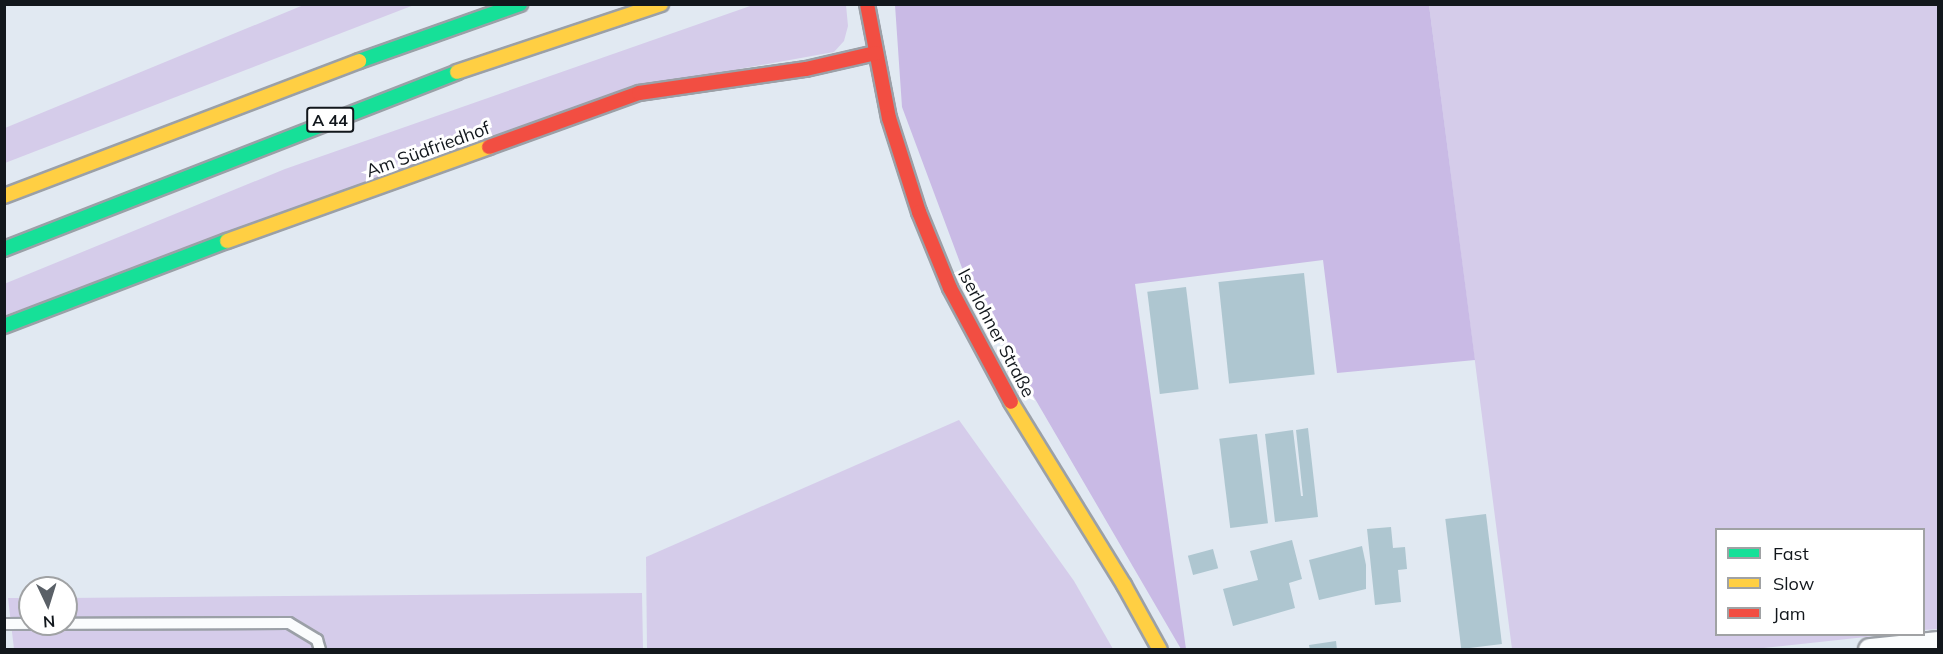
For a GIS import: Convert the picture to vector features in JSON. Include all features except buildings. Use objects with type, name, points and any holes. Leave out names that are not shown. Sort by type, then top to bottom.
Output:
[{"type":"main road","name":"A 44","points":[[4,196],[396,47],[520,4]]},
{"type":"main road","name":"A 44","points":[[4,249],[419,85],[661,4]]},
{"type":"main road","name":"Iserlohner Straße","points":[[867,4],[889,118],[919,212],[950,288],[1025,427],[1124,585],[1160,650]]},
{"type":"main road","name":"Am Südfriedhof","points":[[4,326],[149,269],[639,93],[806,69],[876,53]]},
{"type":"street","points":[[1870,650],[1938,643]]},
{"type":"lane","points":[[4,624],[289,623],[317,640],[320,650]]},
{"type":"shaded area","points":[[306,4],[414,5],[5,163],[5,128]]},
{"type":"shaded area","points":[[753,5],[846,5],[848,26],[844,41],[834,52],[739,69],[5,315],[4,284],[285,169]]},
{"type":"shaded area","points":[[895,5],[1429,5],[1475,360],[1337,373],[1323,260],[1135,284],[1186,649],[1181,649],[968,284],[902,107]]},
{"type":"shaded area","points":[[1429,5],[1938,5],[1938,629],[1925,630],[1925,528],[1715,528],[1715,636],[1875,636],[1745,650],[1512,649]]},
{"type":"shaded area","points":[[959,420],[1074,581],[1113,649],[647,649],[646,557]]},
{"type":"shaded area","points":[[642,593],[643,649],[14,649],[8,598],[18,598],[18,636],[78,636],[78,598]]},
{"type":"traffic: fast","points":[[359,61],[520,4]]},
{"type":"traffic: fast","points":[[4,249],[457,72]]},
{"type":"traffic: fast","points":[[4,326],[227,241]]},
{"type":"traffic: slow","points":[[457,72],[661,4]]},
{"type":"traffic: slow","points":[[4,196],[359,61]]},
{"type":"traffic: slow","points":[[227,241],[489,147]]},
{"type":"traffic: slow","points":[[1011,402],[1124,585],[1160,650]]},
{"type":"traffic: jam","points":[[867,4],[889,118],[919,212],[950,288],[1011,402]]},
{"type":"traffic: jam","points":[[489,147],[639,93],[806,69],[876,53]]}]
